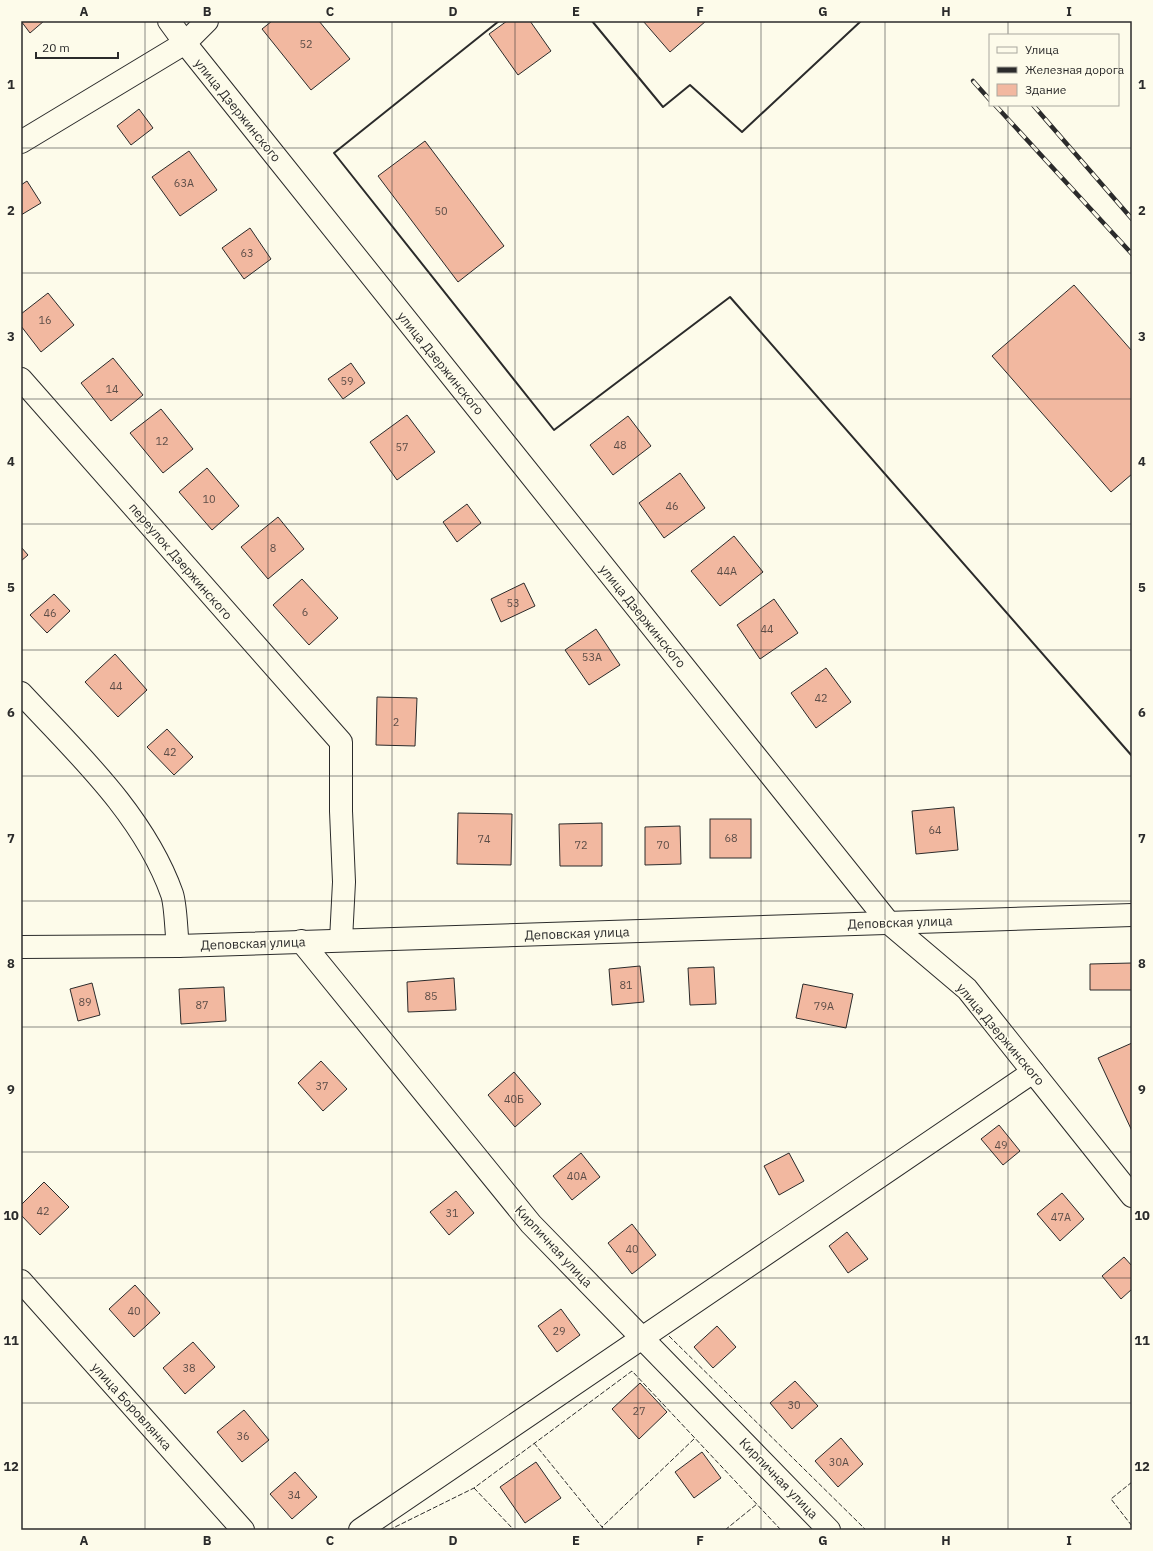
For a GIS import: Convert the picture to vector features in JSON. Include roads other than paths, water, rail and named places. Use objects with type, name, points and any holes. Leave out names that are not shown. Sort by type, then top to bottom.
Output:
[{"type":"street","name":"улица Дзержинского","points":[[169,21],[184,43],[889,923],[967,989],[1132,1196]]},
{"type":"street","points":[[21,142],[184,43],[207,21]]},
{"type":"street","name":"переулок Дзержинского","points":[[21,380],[341,742],[341,811],[344,882],[341,940]]},
{"type":"street","points":[[21,693],[102,780],[149,843],[172,896],[178,946]]},
{"type":"street","name":"Деповская улица","points":[[21,947],[178,946],[1132,915]]},
{"type":"street","name":"Кирпичная улица","points":[[301,941],[531,1224],[829,1530]]},
{"type":"street","points":[[360,1530],[1033,1072]]},
{"type":"street","name":"улица Боровлянка","points":[[21,1281],[243,1530]]},
{"type":"railway","points":[[973,81],[989,99]]},
{"type":"railway","points":[[996,106],[1132,254]]},
{"type":"railway","points":[[1034,106],[1132,219]]}]
